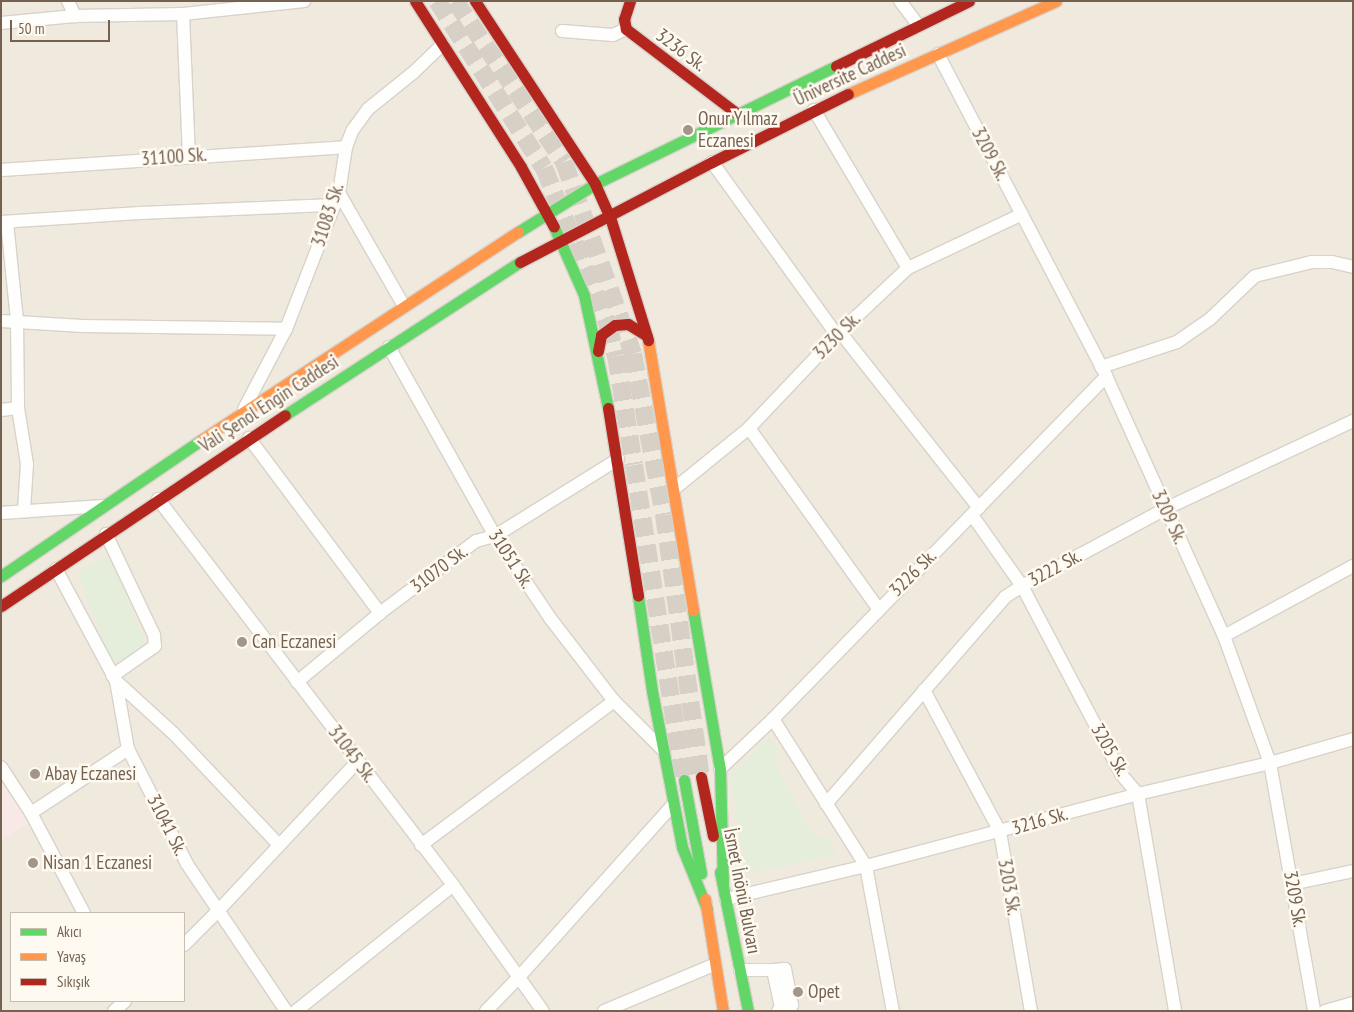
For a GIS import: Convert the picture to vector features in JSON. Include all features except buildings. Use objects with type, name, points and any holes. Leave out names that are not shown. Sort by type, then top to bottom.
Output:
[{"type":"main road","points":[[415,1],[521,167],[562,242],[584,295],[598,353],[618,459],[652,691],[682,847],[707,909]]},
{"type":"main road","points":[[474,1],[595,184],[610,218],[647,336],[720,769],[723,882]]},
{"type":"main road","points":[[626,29],[624,19],[630,1]]},
{"type":"main road","name":"Üniversite Caddesi","points":[[546,214],[595,184],[969,1]]},
{"type":"main road","name":"Üniversite Caddesi","points":[[562,242],[814,110],[1056,1]]},
{"type":"main road","name":"3236 Sk.","points":[[626,29],[738,115]]},
{"type":"main road","name":"Vali Şenol Engin Caddesi","points":[[1,576],[107,506],[243,411],[546,214]]},
{"type":"main road","name":"Vali Şenol Engin Caddesi","points":[[1,606],[249,438],[389,347],[531,255],[562,242]]},
{"type":"main road","points":[[598,353],[601,335],[615,325],[628,324],[647,336]]},
{"type":"main road","name":"İsmet İnönü Bulvarı","points":[[701,777],[748,1011]]},
{"type":"main road","name":"İsmet İnönü Bulvarı","points":[[684,780],[707,909],[722,1011]]},
{"type":"street","points":[[68,1],[75,16]]},
{"type":"street","points":[[1,23],[75,16],[183,14],[304,1]]},
{"type":"street","points":[[900,1],[918,25]]},
{"type":"street","points":[[183,14],[188,156]]},
{"type":"street","points":[[562,32],[614,35],[626,29]]},
{"type":"street","name":"31083 Sk.","points":[[243,411],[286,329],[336,199],[346,146],[352,131],[368,110],[414,72],[443,44]]},
{"type":"street","name":"3209 Sk.","points":[[938,54],[1104,372],[1224,636],[1270,763],[1314,1011]]},
{"type":"street","points":[[814,110],[908,268]]},
{"type":"street","name":"31100 Sk.","points":[[1,170],[346,146]]},
{"type":"street","name":"3205 Sk.","points":[[712,162],[838,334],[975,511],[1022,586],[1121,774],[1138,794],[1175,1011]]},
{"type":"street","points":[[24,510],[27,464],[18,408],[16,321],[4,222],[336,199],[404,306]]},
{"type":"street","name":"3230 Sk.","points":[[674,489],[749,428],[838,334],[908,268],[1022,214]]},
{"type":"street","name":"3226 Sk.","points":[[720,769],[773,718],[878,608],[975,511],[1104,372],[1177,342],[1210,319],[1254,276],[1312,262],[1332,262],[1353,267]]},
{"type":"street","points":[[1,321],[82,326],[286,329]]},
{"type":"street","name":"31051 Sk.","points":[[389,347],[494,536],[550,618],[614,701],[663,750]]},
{"type":"street","points":[[1,410],[18,408]]},
{"type":"street","name":"3222 Sk.","points":[[826,804],[1005,597],[1165,509],[1353,421]]},
{"type":"street","points":[[749,428],[878,608]]},
{"type":"street","points":[[249,438],[380,613]]},
{"type":"street","name":"31070 Sk.","points":[[297,682],[380,613],[476,541],[494,536],[618,459]]},
{"type":"street","name":"31045 Sk.","points":[[158,499],[357,762],[453,885],[543,1011]]},
{"type":"street","points":[[1,513],[107,506]]},
{"type":"street","points":[[106,534],[154,635],[155,646],[114,679],[174,734],[278,845]]},
{"type":"street","points":[[1224,636],[1353,566]]},
{"type":"street","name":"31041 Sk.","points":[[56,569],[114,679],[128,749],[187,864],[286,1011]]},
{"type":"street","name":"3203 Sk.","points":[[924,690],[1000,832],[1031,1011]]},
{"type":"street","points":[[421,845],[614,701]]},
{"type":"street","points":[[773,718],[866,866],[893,1011]]},
{"type":"street","name":"3216 Sk.","points":[[726,899],[1000,832],[1138,794],[1270,763],[1353,739]]},
{"type":"street","points":[[31,813],[128,749]]},
{"type":"street","points":[[185,944],[357,762]]},
{"type":"street","points":[[1,767],[31,813],[83,912]]},
{"type":"street","points":[[486,1011],[519,978],[674,805]]},
{"type":"street","points":[[1292,884],[1353,870]]},
{"type":"street","points":[[296,1011],[453,885]]},
{"type":"street","points":[[604,1011],[716,964]]},
{"type":"street","points":[[740,970],[773,970],[779,1010]]},
{"type":"street","points":[[114,1011],[124,1002]]},
{"type":"street","points":[[1325,1011],[1353,1002]]},
{"type":"shaded area","points":[[1,1],[1353,1],[1353,1011],[1,1011]]},
{"type":"shaded area","points":[[1,775],[31,821],[1,840]]},
{"type":"green space","points":[[105,557],[113,563],[145,643],[130,656],[117,663],[111,660],[80,579],[80,573],[84,568]]},
{"type":"green space","points":[[770,737],[779,751],[774,761],[813,835],[830,839],[835,855],[746,873],[730,775]]},
{"type":"tunnel","points":[[437,1],[544,168],[608,325],[616,356],[684,780]]},
{"type":"tunnel","points":[[455,1],[564,162],[633,354],[664,515],[701,777]]},
{"type":"traffic: fast","points":[[518,232],[595,184],[836,66]]},
{"type":"traffic: fast","points":[[554,227],[584,295],[608,408]]},
{"type":"traffic: fast","points":[[285,415],[520,262]]},
{"type":"traffic: fast","points":[[1,576],[201,440]]},
{"type":"traffic: fast","points":[[638,596],[652,691],[682,847],[707,909]]},
{"type":"traffic: fast","points":[[693,610],[720,769],[723,882]]},
{"type":"traffic: fast","points":[[684,780],[701,873]]},
{"type":"traffic: fast","points":[[720,872],[748,1011]]},
{"type":"traffic: slow","points":[[848,94],[1056,1]]},
{"type":"traffic: slow","points":[[201,440],[518,232]]},
{"type":"traffic: slow","points":[[648,340],[693,610]]},
{"type":"traffic: slow","points":[[705,899],[723,1011]]},
{"type":"traffic: jam","points":[[415,1],[521,167],[554,227]]},
{"type":"traffic: jam","points":[[475,1],[595,184],[610,217],[648,340]]},
{"type":"traffic: jam","points":[[630,1],[624,19],[626,29],[739,115]]},
{"type":"traffic: jam","points":[[836,66],[969,1]]},
{"type":"traffic: jam","points":[[520,262],[848,94]]},
{"type":"traffic: jam","points":[[598,351],[601,335],[615,325],[628,324],[647,336]]},
{"type":"traffic: jam","points":[[608,408],[638,596]]},
{"type":"traffic: jam","points":[[1,606],[285,415]]},
{"type":"traffic: jam","points":[[701,777],[713,836]]},
{"type":"place","name":"Onur Yılmaz Eczanesi","points":[[688,130]]},
{"type":"place","name":"Can Eczanesi","points":[[242,642]]},
{"type":"place","name":"Abay Eczanesi","points":[[35,774]]},
{"type":"place","name":"Nisan 1 Eczanesi","points":[[33,863]]},
{"type":"place","name":"Opet","points":[[798,992]]}]
